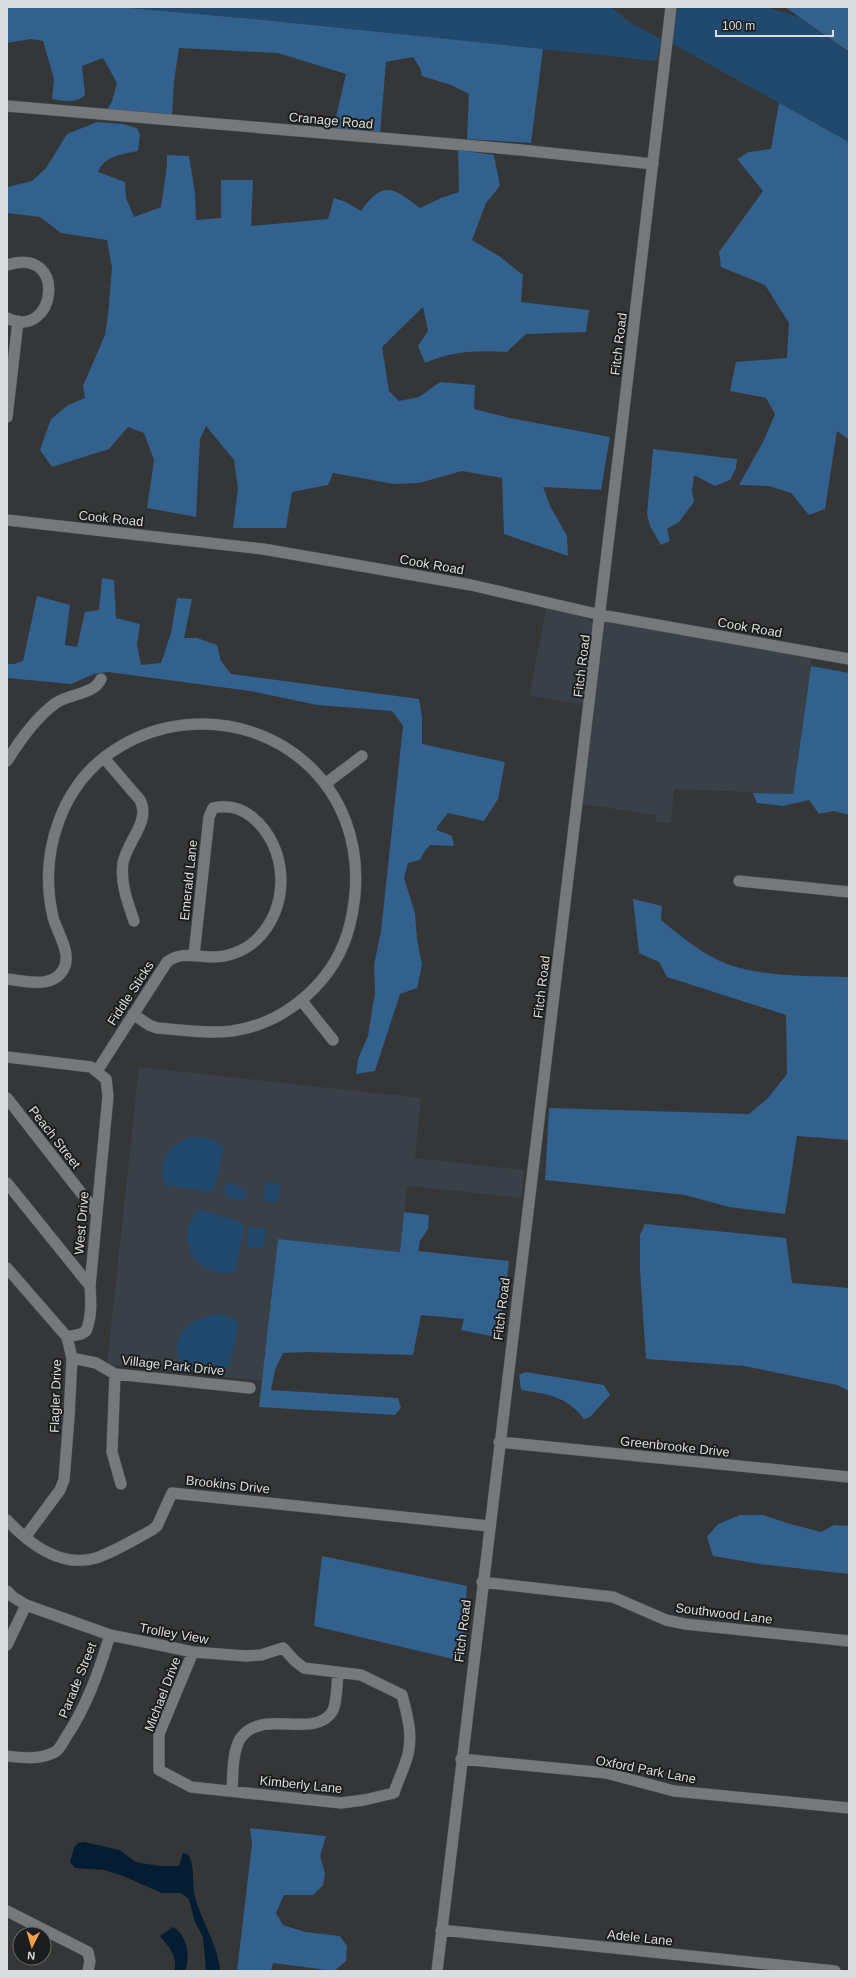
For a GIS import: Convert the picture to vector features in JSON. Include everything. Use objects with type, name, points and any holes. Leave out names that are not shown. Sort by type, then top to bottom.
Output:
[{"type":"street","name":"Fitch Road","points":[[437,1971],[482,1582],[601,615],[671,7]]},
{"type":"street","name":"Cranage Road","points":[[7,106],[521,150],[653,164]]},
{"type":"street","points":[[7,265],[18,262],[35,265],[43,272],[50,287],[49,301],[44,310],[28,320],[18,321],[7,318]]},
{"type":"street","points":[[7,417],[18,321]]},
{"type":"street","name":"Cook Road","points":[[7,520],[263,549],[470,585],[601,615],[849,659]]},
{"type":"street","points":[[7,761],[21,739],[46,712],[64,698],[95,688],[101,679]]},
{"type":"street","points":[[7,979],[46,982],[53,980],[64,968],[66,953],[54,920],[48,888],[48,868],[51,845],[58,822],[70,798],[89,772],[104,758],[120,746],[139,736],[164,728],[190,724],[221,724],[249,730],[278,743],[302,759],[325,784],[335,798],[346,822],[354,850],[356,879],[350,925],[337,956],[321,981],[302,1000],[286,1012],[248,1028],[231,1031],[210,1032],[157,1028],[149,1026],[133,1014]]},
{"type":"street","points":[[325,784],[362,756]]},
{"type":"street","points":[[104,758],[140,800],[143,808],[142,821],[131,841],[124,864],[124,886],[134,921]]},
{"type":"street","name":"Fiddle Sticks","points":[[97,1071],[167,962],[178,955],[214,957],[230,955],[255,942],[273,918],[279,895],[281,877],[280,861],[270,837],[262,825],[250,815],[234,808],[222,806],[212,808]]},
{"type":"street","name":"Emerald Lane","points":[[194,955],[208,823],[212,808]]},
{"type":"street","points":[[739,881],[849,892]]},
{"type":"street","points":[[302,1000],[333,1040]]},
{"type":"street","points":[[7,1057],[91,1067],[97,1071]]},
{"type":"street","name":"West Drive","points":[[67,1337],[81,1334],[86,1331],[89,1325],[91,1300],[90,1286],[96,1212],[108,1096],[106,1079],[97,1071]]},
{"type":"street","name":"Peach Street","points":[[7,1098],[96,1212]]},
{"type":"street","points":[[7,1182],[90,1286]]},
{"type":"street","name":"Flagler Drive","points":[[7,1268],[67,1337],[72,1358],[64,1480],[60,1490],[26,1536]]},
{"type":"street","name":"Village Park Drive","points":[[72,1358],[96,1363],[115,1374],[250,1388]]},
{"type":"street","points":[[115,1374],[112,1452],[121,1484]]},
{"type":"street","name":"Greenbrooke Drive","points":[[499,1442],[849,1477]]},
{"type":"street","name":"Brookins Drive","points":[[7,1520],[44,1551],[57,1557],[75,1560],[96,1558],[157,1526],[172,1493],[489,1526]]},
{"type":"street","name":"Southwood Lane","points":[[482,1582],[613,1597],[666,1620],[685,1624],[849,1642]]},
{"type":"street","name":"Trolley View","points":[[7,1591],[13,1597],[26,1605],[110,1635],[193,1652],[246,1656],[261,1655],[283,1648],[304,1668],[338,1672]]},
{"type":"street","points":[[7,1645],[26,1605]]},
{"type":"street","name":"Parade Street","points":[[7,1756],[34,1759],[57,1751],[73,1726],[89,1695],[110,1635]]},
{"type":"street","name":"Michael Drive","points":[[159,1770],[159,1734],[193,1652]]},
{"type":"street","points":[[232,1791],[236,1751],[240,1740],[248,1731],[263,1725],[316,1723],[326,1719],[334,1710],[338,1672]]},
{"type":"street","name":"Kimberly Lane","points":[[159,1770],[191,1787],[341,1803],[364,1800],[394,1793],[408,1754],[410,1737],[408,1720],[402,1695],[361,1675],[338,1672]]},
{"type":"street","name":"Oxford Park Lane","points":[[462,1759],[606,1773],[674,1791],[849,1808]]},
{"type":"street","points":[[7,1912],[88,1952],[90,1961],[88,1971]]},
{"type":"street","name":"Adele Lane","points":[[442,1930],[835,1971]]},
{"type":"shaded area","points":[[7,7],[119,7],[253,19],[543,49],[531,143],[467,139],[469,94],[451,85],[422,76],[420,68],[413,57],[386,62],[380,134],[333,130],[346,74],[278,53],[179,48],[174,81],[172,116],[107,110],[112,101],[117,83],[103,58],[82,66],[85,95],[73,101],[52,99],[54,79],[43,41],[31,39],[7,43]]},
{"type":"shaded area","points":[[118,7],[611,7],[628,21],[662,40],[656,61],[253,19]]},
{"type":"shaded area","points":[[678,7],[769,8],[799,17],[849,53],[849,142],[671,43]]},
{"type":"shaded area","points":[[785,7],[849,7],[849,52]]},
{"type":"shaded area","points":[[779,103],[849,142],[849,440],[837,431],[825,509],[809,515],[791,493],[769,486],[739,485],[764,440],[775,414],[766,398],[730,391],[736,362],[787,358],[789,323],[765,285],[721,267],[719,252],[763,191],[737,159],[749,152],[771,149]]},
{"type":"shaded area","points":[[97,122],[123,124],[137,128],[140,135],[138,151],[109,159],[98,172],[125,182],[126,198],[134,217],[161,207],[167,155],[189,156],[195,193],[196,220],[221,218],[221,180],[253,180],[251,226],[328,219],[334,198],[346,202],[361,211],[376,194],[389,190],[403,196],[420,208],[441,198],[459,192],[458,150],[494,155],[500,186],[486,203],[472,240],[499,256],[523,275],[521,302],[589,310],[586,332],[526,334],[507,352],[465,352],[445,356],[425,363],[418,346],[428,331],[423,307],[382,347],[389,391],[399,401],[419,397],[440,382],[475,385],[474,409],[510,418],[610,437],[601,490],[543,487],[550,506],[567,536],[568,556],[504,534],[502,478],[462,471],[419,483],[394,484],[333,473],[328,485],[292,492],[286,528],[233,528],[238,488],[234,460],[206,426],[200,439],[196,517],[147,508],[154,460],[144,433],[128,427],[109,449],[52,467],[40,450],[51,419],[68,405],[85,398],[83,386],[105,335],[112,268],[107,240],[61,233],[40,217],[7,213],[7,187],[32,181],[46,168],[67,134]]},
{"type":"shaded area","points":[[653,449],[737,459],[736,468],[730,480],[715,486],[694,475],[692,491],[694,502],[679,522],[667,529],[670,541],[661,545],[650,526],[647,514]]},
{"type":"shaded area","points":[[102,578],[114,580],[116,618],[140,624],[137,645],[141,665],[161,663],[171,633],[177,598],[192,599],[184,638],[197,638],[217,645],[221,661],[231,674],[419,699],[422,717],[422,744],[505,762],[498,799],[484,821],[448,813],[437,827],[437,830],[452,836],[454,846],[430,845],[420,860],[408,863],[404,878],[415,913],[417,939],[422,965],[417,988],[400,994],[375,1071],[356,1074],[358,1059],[368,1036],[375,992],[374,965],[381,931],[403,726],[392,711],[317,705],[250,691],[108,672],[94,674],[71,684],[7,678],[7,664],[14,664],[23,661],[37,596],[70,605],[65,645],[77,647],[85,612],[99,610]]},
{"type":"shaded area","points":[[547,604],[580,614],[592,622],[595,633],[584,704],[529,696]]},
{"type":"shaded area","points":[[606,620],[812,655],[793,794],[674,789],[671,823],[656,822],[655,815],[581,804],[602,635]]},
{"type":"shaded area","points":[[811,666],[849,673],[849,815],[834,811],[819,814],[809,800],[783,806],[757,803],[753,793],[793,794]]},
{"type":"shaded area","points":[[633,899],[662,906],[661,920],[711,957],[730,965],[773,974],[849,977],[849,1140],[797,1136],[785,1214],[729,1207],[685,1195],[545,1180],[549,1108],[749,1114],[767,1099],[787,1074],[786,1015],[667,977],[659,962],[639,953]]},
{"type":"shaded area","points":[[139,1067],[421,1098],[415,1158],[524,1170],[521,1198],[407,1186],[400,1252],[278,1239],[263,1381],[107,1364]]},
{"type":"shaded area","points":[[190,1137],[208,1138],[216,1141],[224,1147],[215,1188],[208,1192],[165,1185],[162,1169],[166,1155],[176,1145]]},
{"type":"shaded area","points":[[266,1182],[281,1184],[278,1202],[264,1201]]},
{"type":"shaded area","points":[[227,1183],[246,1189],[246,1198],[240,1200],[227,1197],[224,1191]]},
{"type":"shaded area","points":[[199,1209],[240,1222],[244,1229],[235,1272],[221,1273],[209,1270],[200,1264],[192,1254],[188,1243],[187,1232],[191,1220]]},
{"type":"shaded area","points":[[404,1212],[429,1215],[428,1229],[420,1241],[418,1251],[509,1261],[504,1302],[496,1337],[461,1330],[464,1319],[421,1315],[413,1355],[307,1352],[283,1353],[275,1370],[271,1390],[398,1398],[401,1408],[395,1415],[259,1407],[278,1239],[400,1252]]},
{"type":"shaded area","points":[[645,1224],[786,1238],[792,1283],[849,1288],[849,1391],[837,1385],[744,1366],[646,1359],[640,1271],[640,1235]]},
{"type":"shaded area","points":[[249,1227],[266,1229],[264,1248],[247,1247]]},
{"type":"shaded area","points":[[219,1314],[232,1317],[239,1323],[230,1365],[224,1369],[180,1364],[177,1353],[178,1344],[180,1336],[185,1329],[191,1323],[200,1319]]},
{"type":"shaded area","points":[[526,1372],[604,1385],[610,1395],[590,1417],[584,1419],[571,1405],[556,1397],[521,1390],[519,1375]]},
{"type":"shaded area","points":[[740,1515],[763,1515],[821,1532],[834,1525],[849,1526],[849,1574],[760,1564],[713,1556],[707,1537],[718,1524]]},
{"type":"shaded area","points":[[322,1556],[467,1586],[461,1661],[314,1626]]},
{"type":"shaded area","points":[[250,1828],[326,1836],[320,1856],[325,1873],[323,1885],[313,1895],[284,1895],[276,1913],[283,1925],[305,1932],[340,1936],[347,1946],[346,1961],[334,1971],[273,1963],[271,1971],[237,1971],[252,1844]]},
{"type":"shaded area","points":[[84,1842],[120,1850],[139,1863],[161,1866],[179,1866],[183,1853],[188,1854],[192,1868],[194,1893],[200,1913],[216,1951],[220,1971],[206,1971],[203,1937],[195,1922],[189,1899],[181,1893],[162,1893],[105,1870],[75,1868],[70,1862],[74,1848],[78,1843]]},
{"type":"shaded area","points":[[173,1927],[182,1935],[185,1941],[188,1959],[185,1971],[174,1971],[174,1956],[160,1936]]}]
